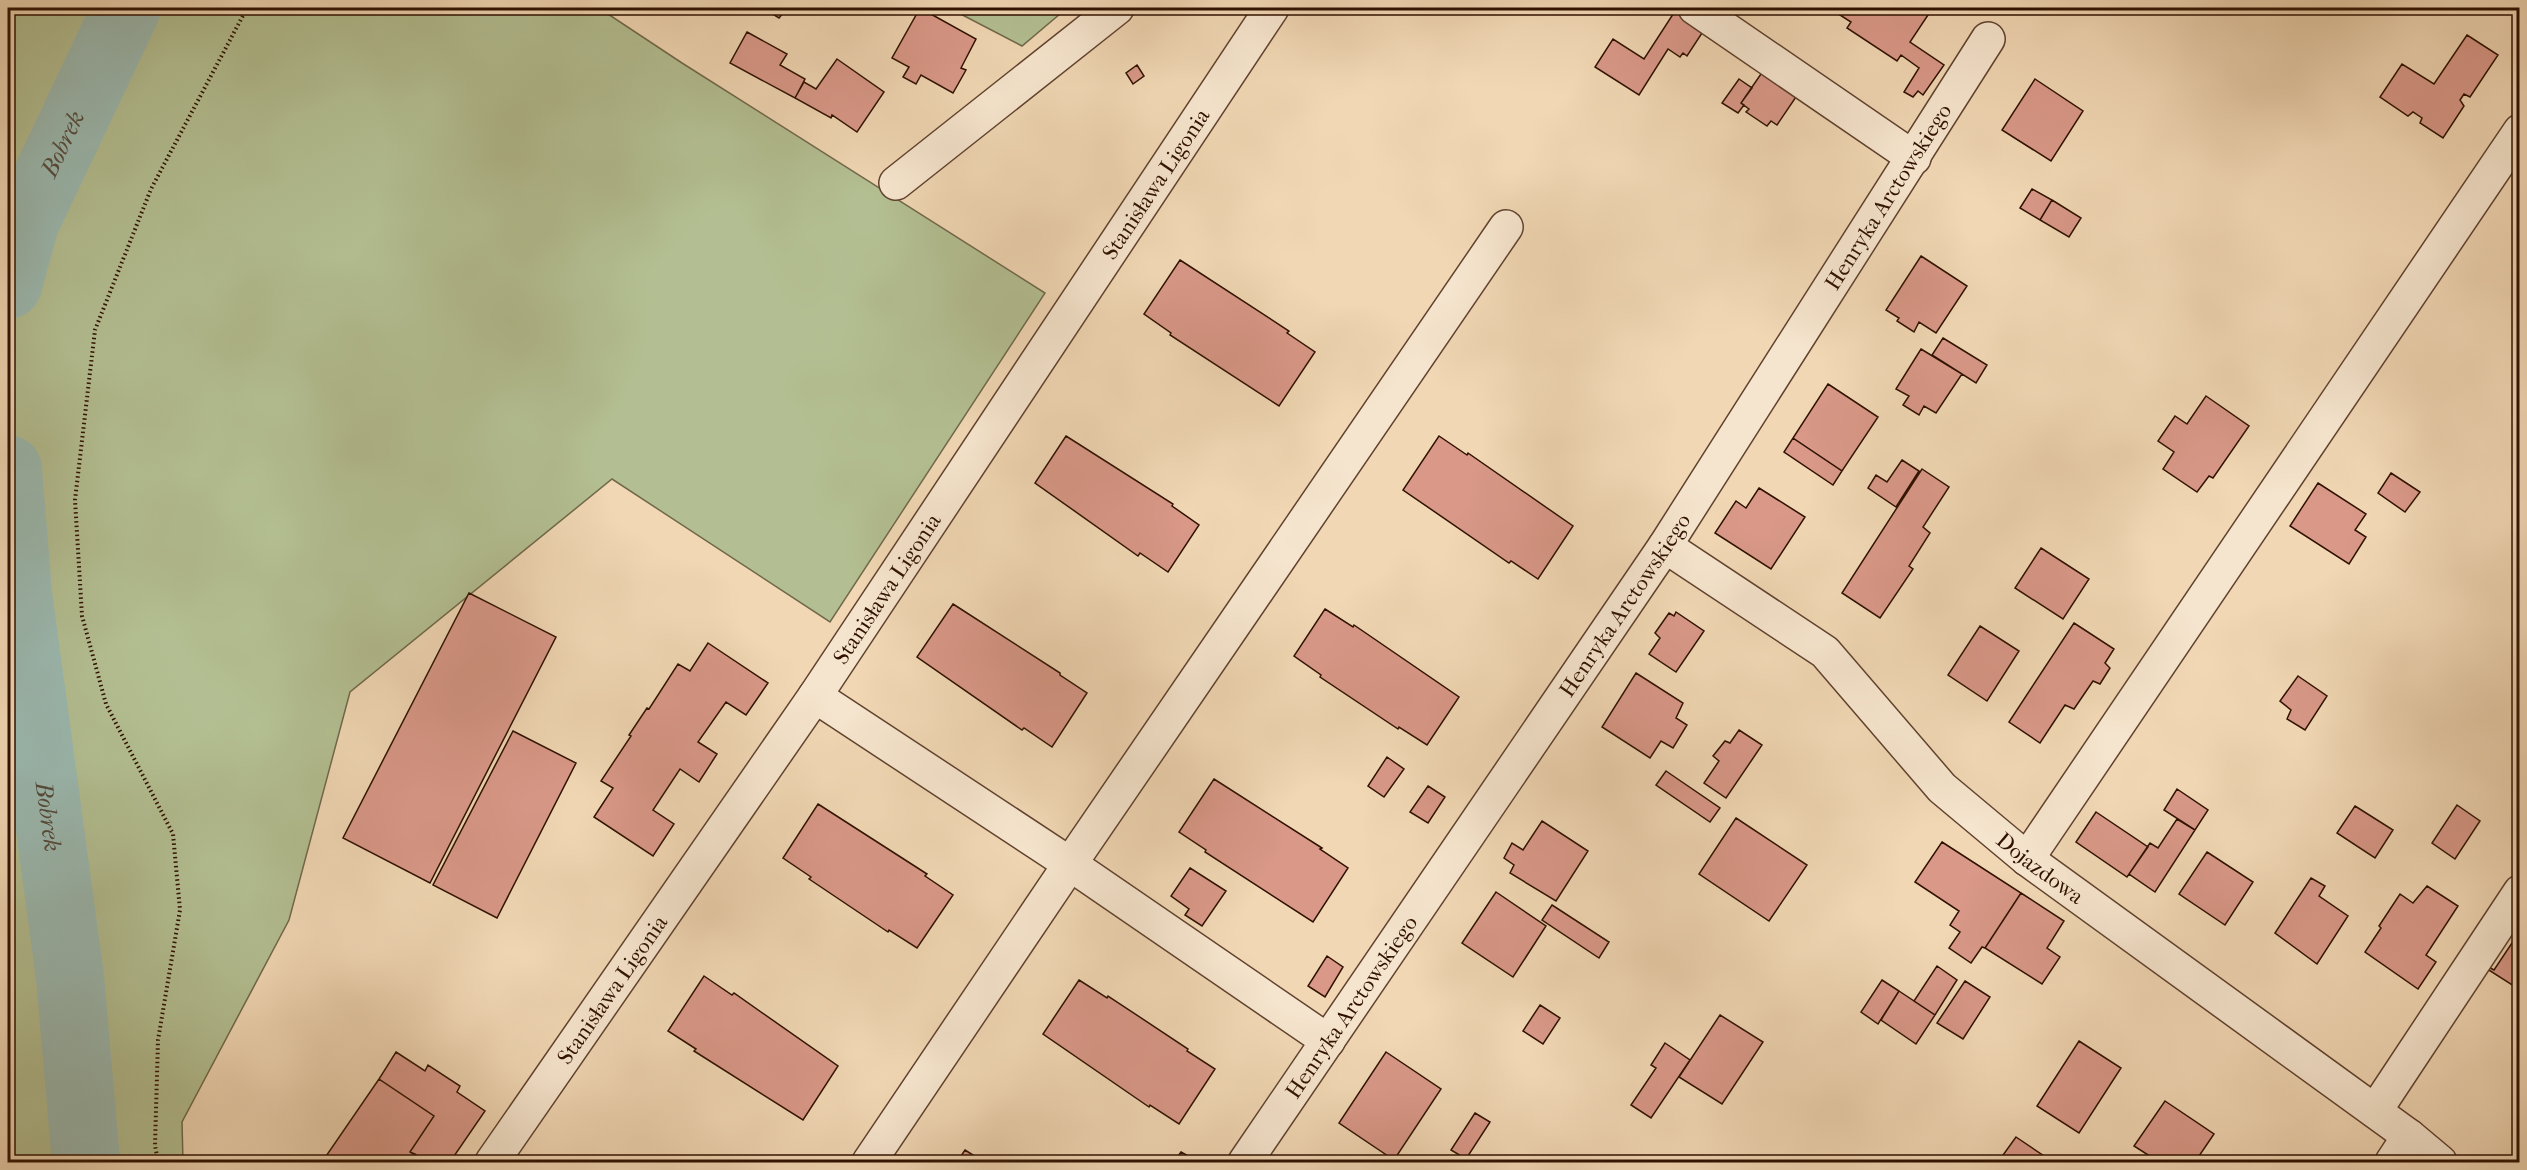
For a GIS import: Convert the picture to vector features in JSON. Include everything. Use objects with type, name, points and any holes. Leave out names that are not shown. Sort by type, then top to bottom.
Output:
[{"type":"street","points":[[896,183],[1117,8]]},
{"type":"street","name":"Stanisława Ligonia","points":[[492,1162],[815,696],[1272,8]]},
{"type":"street","points":[[1695,8],[1914,158]]},
{"type":"street","name":"Henryka Arctowskiego","points":[[1245,1162],[1665,546],[1988,39]]},
{"type":"street","points":[[2027,859],[2520,131]]},
{"type":"street","points":[[869,1162],[1506,227]]},
{"type":"street","name":"Dojazdowa","points":[[1665,546],[1825,652],[1942,788],[2027,859],[2375,1111],[2401,1149],[2440,1162]]},
{"type":"street","points":[[815,696],[1070,864],[1328,1041]]},
{"type":"street","points":[[2375,1111],[2520,892]]},
{"type":"path","points":[[158,1162],[155,1145],[158,1040],[180,910],[173,834],[106,704],[82,616],[75,500],[95,330],[151,189],[247,8]]},
{"type":"green space","points":[[8,8],[599,8],[1045,293],[830,622],[612,479],[350,692],[289,920],[182,1122],[183,1162],[8,1162]]},
{"type":"green space","points":[[949,8],[1067,8],[1022,46]]},
{"type":"building","points":[[763,8],[787,8],[779,18]]},
{"type":"building","points":[[920,8],[976,39],[961,68],[966,70],[953,93],[921,75],[916,84],[903,77],[909,67],[892,58]]},
{"type":"building","points":[[1677,8],[1706,27],[1687,56],[1683,53],[1680,57],[1668,49],[1639,95],[1595,67],[1613,39],[1644,59]]},
{"type":"building","points":[[1829,8],[1923,8],[1930,12],[1910,42],[1944,65],[1923,95],[1918,91],[1913,97],[1904,92],[1919,68],[1901,55],[1897,61],[1847,28],[1851,22]]},
{"type":"building","points":[[747,32],[787,54],[780,65],[805,79],[795,98],[730,63]]},
{"type":"building","points":[[2467,35],[2498,55],[2470,97],[2464,94],[2460,100],[2464,106],[2443,138],[2420,123],[2422,118],[2413,112],[2408,116],[2380,97],[2402,64],[2434,84]]},
{"type":"building","points":[[837,59],[884,92],[857,132],[832,115],[831,118],[795,98],[804,82],[816,89]]},
{"type":"building","points":[[1137,65],[1144,76],[1133,84],[1126,73]]},
{"type":"building","points":[[1763,71],[1798,94],[1777,125],[1771,121],[1767,126],[1746,112],[1749,109],[1741,103]]},
{"type":"building","points":[[1739,79],[1752,88],[1741,103],[1744,105],[1738,113],[1722,103]]},
{"type":"building","points":[[2035,79],[2083,111],[2051,161],[2002,130]]},
{"type":"building","points":[[2032,189],[2052,200],[2040,220],[2020,208]]},
{"type":"building","points":[[2052,200],[2081,218],[2069,237],[2040,220]]},
{"type":"building","points":[[1921,256],[1967,286],[1936,333],[1919,322],[1914,332],[1897,321],[1899,318],[1886,310]]},
{"type":"building","points":[[1180,260],[1289,331],[1287,333],[1315,352],[1279,406],[1170,335],[1171,333],[1144,314]]},
{"type":"building","points":[[1943,338],[1987,365],[1976,383],[1932,355]]},
{"type":"building","points":[[1921,349],[1962,374],[1936,413],[1924,406],[1919,415],[1903,405],[1909,396],[1896,389]]},
{"type":"building","points":[[1828,384],[1878,417],[1842,471],[1793,438]]},
{"type":"building","points":[[2206,396],[2249,426],[2213,478],[2209,476],[2197,492],[2163,469],[2174,452],[2158,441],[2175,416],[2187,424]]},
{"type":"building","points":[[1066,436],[1173,504],[1172,506],[1199,525],[1168,572],[1140,553],[1138,556],[1035,483]]},
{"type":"building","points":[[1439,436],[1467,455],[1468,453],[1573,526],[1538,579],[1511,561],[1509,563],[1403,490]]},
{"type":"building","points":[[1793,438],[1842,471],[1833,485],[1784,452]]},
{"type":"building","points":[[1902,460],[1919,471],[1896,507],[1868,488],[1876,475],[1887,482]]},
{"type":"building","points":[[1922,469],[1949,487],[1923,527],[1930,533],[1909,566],[1913,569],[1880,618],[1842,593]]},
{"type":"building","points":[[2391,473],[2420,492],[2405,512],[2378,493]]},
{"type":"building","points":[[2318,483],[2366,514],[2355,530],[2366,537],[2349,564],[2290,526]]},
{"type":"building","points":[[1759,488],[1805,517],[1771,569],[1715,533],[1736,501],[1746,508]]},
{"type":"building","points":[[2041,548],[2089,579],[2063,619],[2015,588]]},
{"type":"building","points":[[469,593],[556,637],[430,883],[343,838]]},
{"type":"building","points":[[953,604],[1087,693],[1052,747],[1024,728],[1022,730],[917,657]]},
{"type":"building","points":[[1325,609],[1353,627],[1354,625],[1459,697],[1427,745],[1399,727],[1398,729],[1320,677],[1321,675],[1294,656]]},
{"type":"building","points":[[1676,612],[1704,631],[1676,672],[1649,654],[1660,638],[1655,633],[1669,613],[1674,616]]},
{"type":"building","points":[[2074,623],[2114,649],[2105,663],[2110,668],[2100,684],[2093,681],[2074,709],[2065,705],[2040,743],[2009,722]]},
{"type":"building","points":[[1980,626],[2019,651],[1987,701],[1948,675]]},
{"type":"building","points":[[708,643],[768,683],[746,715],[726,702],[698,742],[717,754],[699,782],[680,769],[653,810],[674,824],[653,856],[594,817],[613,788],[601,781],[631,736],[629,735],[678,664],[690,671]]},
{"type":"building","points":[[1636,673],[1683,703],[1676,718],[1687,725],[1673,748],[1661,741],[1650,758],[1602,727]]},
{"type":"building","points":[[2298,676],[2327,696],[2305,730],[2287,719],[2291,710],[2280,701]]},
{"type":"building","points":[[1739,730],[1762,745],[1726,798],[1704,783],[1719,761],[1713,756],[1725,741],[1730,743]]},
{"type":"building","points":[[513,731],[576,763],[497,918],[433,885]]},
{"type":"building","points":[[1387,757],[1404,769],[1384,797],[1368,786]]},
{"type":"building","points":[[1666,771],[1720,808],[1710,822],[1656,785]]},
{"type":"building","points":[[1214,779],[1322,848],[1320,849],[1348,868],[1313,922],[1205,852],[1206,850],[1179,832]]},
{"type":"building","points":[[1428,786],[1445,797],[1428,823],[1410,812]]},
{"type":"building","points":[[2177,789],[2208,810],[2195,830],[2164,810]]},
{"type":"building","points":[[818,804],[927,874],[925,876],[953,895],[917,948],[889,930],[888,932],[809,879],[811,877],[783,858]]},
{"type":"building","points":[[2457,805],[2480,821],[2455,859],[2432,843]]},
{"type":"building","points":[[2355,806],[2393,830],[2375,858],[2337,833]]},
{"type":"building","points":[[2096,812],[2148,847],[2127,877],[2076,842]]},
{"type":"building","points":[[1736,818],[1807,865],[1769,921],[1699,874]]},
{"type":"building","points":[[2177,819],[2195,830],[2155,892],[2129,874],[2150,843],[2158,848]]},
{"type":"building","points":[[1542,821],[1588,851],[1556,901],[1510,873],[1514,865],[1504,858],[1512,843],[1523,850]]},
{"type":"building","points":[[1942,842],[2021,893],[1985,948],[1982,947],[1971,963],[1949,948],[1960,932],[1950,925],[1959,911],[1915,882]]},
{"type":"building","points":[[2207,852],[2253,882],[2225,925],[2179,894]]},
{"type":"building","points":[[1190,868],[1226,891],[1202,926],[1185,915],[1189,909],[1171,896]]},
{"type":"building","points":[[2311,878],[2325,886],[2319,896],[2348,916],[2317,964],[2275,933]]},
{"type":"building","points":[[2427,886],[2458,906],[2426,955],[2436,962],[2418,989],[2365,952],[2400,894],[2413,903]]},
{"type":"building","points":[[1496,892],[1546,926],[1513,977],[1462,943]]},
{"type":"building","points":[[2021,893],[2064,921],[2047,948],[2060,957],[2042,984],[1985,948]]},
{"type":"building","points":[[1552,905],[1609,942],[1599,958],[1542,920]]},
{"type":"building","points":[[2520,931],[2520,990],[2484,967],[2485,965],[2494,970]]},
{"type":"building","points":[[1327,956],[1343,967],[1325,997],[1308,986]]},
{"type":"building","points":[[1937,966],[1957,980],[1935,1015],[1914,1001]]},
{"type":"building","points":[[704,976],[732,995],[734,993],[838,1066],[803,1120],[694,1051],[696,1049],[668,1031]]},
{"type":"building","points":[[1079,980],[1107,998],[1108,996],[1215,1069],[1179,1124],[1150,1105],[1149,1107],[1043,1034]]},
{"type":"building","points":[[1882,980],[1899,991],[1878,1024],[1861,1012]]},
{"type":"building","points":[[1965,981],[1990,997],[1963,1039],[1937,1023]]},
{"type":"building","points":[[1899,991],[1935,1015],[1916,1044],[1881,1020]]},
{"type":"building","points":[[1540,1005],[1560,1018],[1543,1044],[1523,1031]]},
{"type":"building","points":[[1720,1015],[1763,1042],[1722,1104],[1679,1077]]},
{"type":"building","points":[[2079,1041],[2121,1068],[2079,1133],[2037,1106]]},
{"type":"building","points":[[1665,1043],[1690,1060],[1651,1118],[1631,1105],[1656,1068],[1651,1065]]},
{"type":"building","points":[[396,1052],[425,1071],[428,1065],[460,1086],[457,1092],[485,1111],[450,1162],[427,1162],[410,1152],[434,1116],[379,1079]]},
{"type":"building","points":[[1386,1052],[1441,1089],[1394,1160],[1339,1123]]},
{"type":"building","points":[[379,1079],[434,1116],[410,1152],[415,1154],[409,1162],[322,1162]]},
{"type":"building","points":[[2165,1101],[2214,1134],[2195,1162],[2159,1162],[2134,1146]]},
{"type":"building","points":[[1475,1113],[1490,1122],[1466,1159],[1451,1150]]},
{"type":"building","points":[[2016,1137],[2053,1162],[1998,1162]]},
{"type":"building","points":[[965,1150],[984,1162],[957,1162]]},
{"type":"building","points":[[1181,1152],[1199,1162],[1174,1162]]},
{"type":"building","points":[[415,1154],[427,1162],[409,1162]]},
{"type":"waterway","name":"Bobrek","points":[[8,285],[25,223],[127,8]]},
{"type":"waterway","name":"Bobrek","points":[[8,469],[18,594],[70,977],[86,1162]]}]
